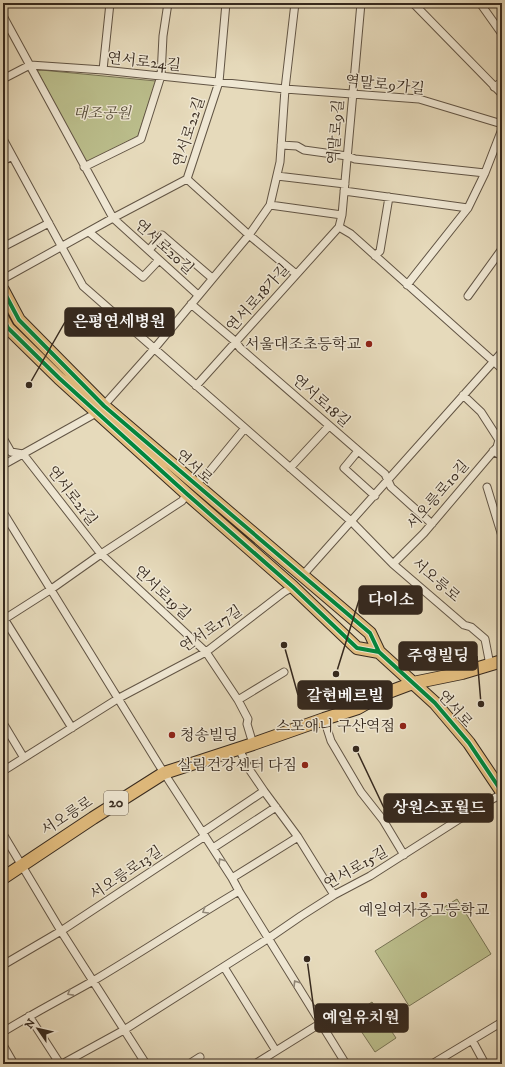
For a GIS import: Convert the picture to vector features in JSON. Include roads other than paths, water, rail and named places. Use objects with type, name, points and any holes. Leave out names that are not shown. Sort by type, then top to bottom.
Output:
[{"type":"main road","name":"연서로","points":[[3,290],[19,320],[101,409],[187,494],[293,587],[357,648],[379,652]]},
{"type":"main road","name":"연서로","points":[[3,319],[8,328],[59,378],[196,484],[370,633],[379,652],[435,703],[464,738],[502,793]]},
{"type":"main road","name":"서오릉로","points":[[3,878],[164,773],[358,708],[381,695],[412,683],[462,673],[496,663]]},
{"type":"street","points":[[103,70],[110,3]]},
{"type":"street","points":[[84,167],[141,139],[161,76],[168,3]]},
{"type":"street","name":"연서로22길","points":[[3,279],[187,179],[219,82],[226,3]]},
{"type":"street","name":"연서로20길","points":[[101,409],[154,349],[249,235],[270,205],[280,162],[285,89],[295,3]]},
{"type":"street","name":"역말로9길","points":[[342,215],[361,3]]},
{"type":"street","points":[[414,5],[426,3]]},
{"type":"street","points":[[480,3],[499,23],[502,34]]},
{"type":"street","points":[[414,5],[502,94]]},
{"type":"street","points":[[3,16],[113,218]]},
{"type":"street","points":[[3,79],[30,65]]},
{"type":"street","name":"연서로24길","points":[[30,65],[103,70],[285,89]]},
{"type":"street","points":[[494,86],[502,82]]},
{"type":"street","name":"역말로9가길","points":[[285,89],[419,99],[502,124]]},
{"type":"street","points":[[407,285],[468,208],[485,173],[502,128]]},
{"type":"street","points":[[3,139],[83,286],[352,522]]},
{"type":"street","points":[[282,145],[297,146],[304,150],[347,156],[355,160],[485,173]]},
{"type":"street","points":[[3,161],[12,156]]},
{"type":"street","points":[[277,176],[345,187],[389,197],[468,208]]},
{"type":"street","points":[[187,179],[249,235],[296,274]]},
{"type":"street","points":[[375,256],[380,251],[389,197]]},
{"type":"street","points":[[270,205],[342,215]]},
{"type":"street","name":"연서로18가길","points":[[196,386],[338,227],[342,215]]},
{"type":"street","name":"연서로20길","points":[[113,218],[198,295]]},
{"type":"street","points":[[3,248],[49,223]]},
{"type":"street","points":[[338,227],[351,234],[502,369]]},
{"type":"street","points":[[89,232],[143,277],[159,260]]},
{"type":"street","points":[[149,250],[162,235],[212,278]]},
{"type":"street","points":[[468,296],[502,249]]},
{"type":"street","name":"연서로18길","points":[[191,304],[385,474],[391,487],[432,524]]},
{"type":"street","points":[[303,575],[352,522],[502,352]]},
{"type":"street","name":"서오릉로10길","points":[[393,564],[432,524],[493,451],[500,439],[481,412],[463,395]]},
{"type":"street","points":[[3,465],[101,409]]},
{"type":"street","points":[[290,468],[329,426]]},
{"type":"street","points":[[196,484],[209,472],[245,428]]},
{"type":"street","name":"연서로21길","points":[[3,438],[11,452],[23,454],[101,554]]},
{"type":"street","points":[[358,451],[344,468],[375,496]]},
{"type":"street","points":[[493,451],[502,456]]},
{"type":"street","points":[[487,487],[498,511],[502,536]]},
{"type":"street","points":[[72,728],[4,619],[50,590],[101,554],[182,501],[187,494]]},
{"type":"street","points":[[3,512],[164,773],[232,878],[238,891],[269,938],[346,1064]]},
{"type":"street","name":"서오릉로","points":[[352,522],[393,564],[464,625],[471,627],[485,639],[496,663]]},
{"type":"street","name":"연서로19길","points":[[101,554],[206,652],[238,700],[248,719],[247,724],[253,744]]},
{"type":"street","name":"연서로17길","points":[[3,771],[119,698],[206,652],[284,592],[293,587]]},
{"type":"street","points":[[238,700],[284,672]]},
{"type":"street","points":[[324,719],[331,741],[361,792],[383,820],[404,856]]},
{"type":"street","points":[[3,723],[24,758]]},
{"type":"street","points":[[239,749],[249,769],[298,837],[334,895]]},
{"type":"street","name":"서오릉로13길","points":[[3,965],[61,931],[204,834],[264,791]]},
{"type":"street","name":"연서로15길","points":[[29,1016],[61,1064],[124,1030],[269,938],[300,916],[404,856],[502,793]]},
{"type":"street","points":[[213,848],[276,808]]},
{"type":"street","points":[[3,834],[61,931],[146,1064]]},
{"type":"street","points":[[232,878],[298,837]]},
{"type":"street","points":[[3,1032],[93,980],[238,891]]},
{"type":"street","points":[[224,966],[276,1051]]},
{"type":"street","points":[[258,1063],[321,1022]]},
{"type":"street","points":[[437,1063],[502,1022]]},
{"type":"street","points":[[472,1040],[485,1064]]},
{"type":"street","points":[[3,1045],[14,1064]]},
{"type":"street","points":[[189,1064],[200,1057]]},
{"type":"place","name":"서울대조초등학교","points":[[369,344]]},
{"type":"place","name":"은평연세병원","points":[[29,385]]},
{"type":"place","name":"갈현베르빌","points":[[284,645]]},
{"type":"place","name":"다이소","points":[[336,674]]},
{"type":"place","name":"주영빌딩","points":[[481,704]]},
{"type":"place","name":"스포애니 구산역점","points":[[403,726]]},
{"type":"place","name":"청송빌딩","points":[[172,735]]},
{"type":"place","name":"상원스포월드","points":[[356,749]]},
{"type":"place","name":"살림건강센터 다짐","points":[[305,765]]},
{"type":"place","name":"예일여자중고등학교","points":[[424,895]]},
{"type":"place","name":"예일유치원","points":[[307,959]]},
{"type":"park label","name":"대조공원","points":[[102,113]]}]
